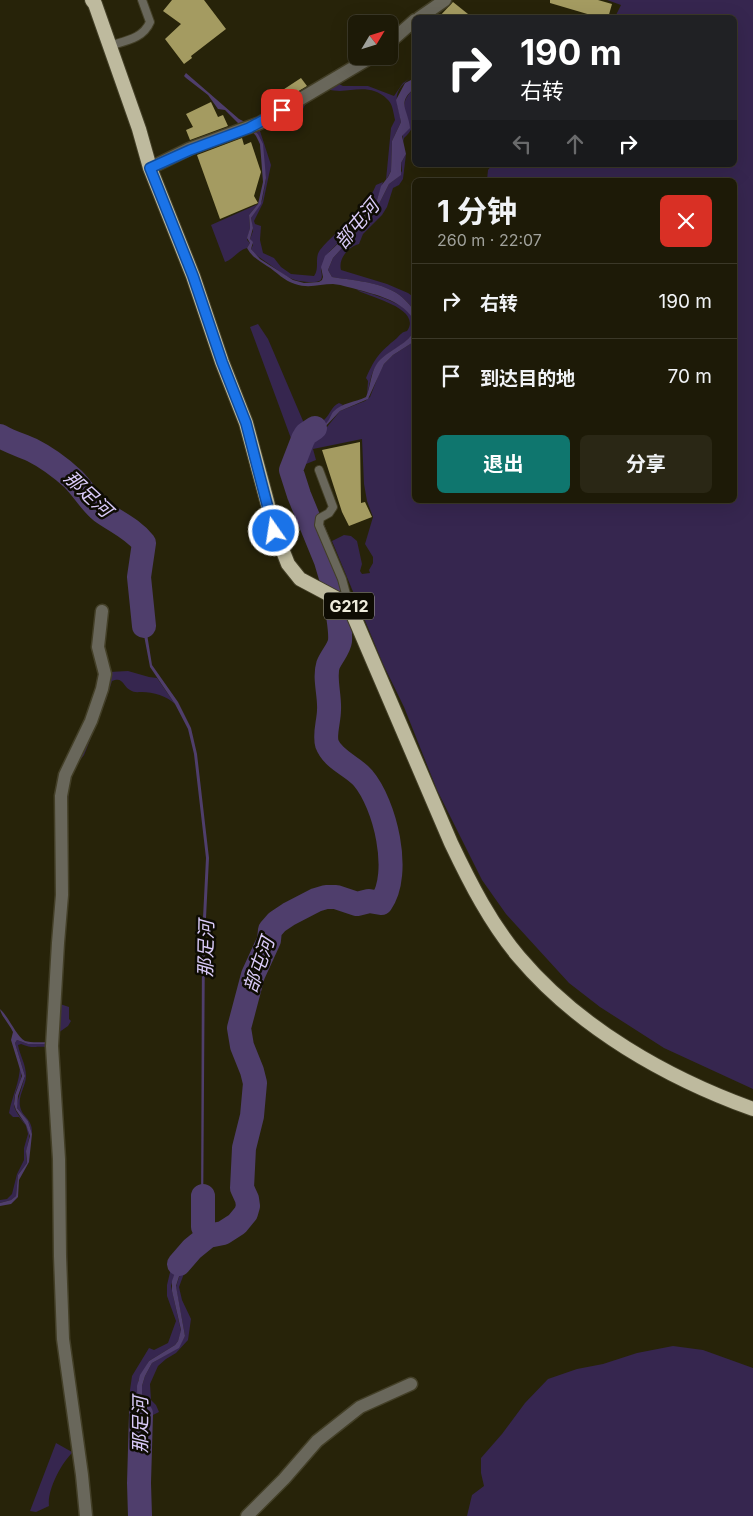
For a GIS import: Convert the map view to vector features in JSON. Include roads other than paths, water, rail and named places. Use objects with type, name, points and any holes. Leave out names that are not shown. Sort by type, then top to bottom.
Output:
[{"type":"highway","name":"G212","points":[[92,0],[150,168],[193,276],[222,362],[246,423],[274,531],[288,564],[300,579],[349,605],[451,843],[486,909],[519,957],[565,1004],[630,1050],[677,1077],[716,1096],[753,1108]]},
{"type":"street","points":[[423,15],[445,0]]},
{"type":"street","points":[[398,35],[412,23]]},
{"type":"street","points":[[150,168],[190,150],[260,123],[358,65]]},
{"type":"street","points":[[86,1516],[63,1338],[59,1159],[52,1046],[62,895],[61,796],[65,775],[91,721],[102,689],[105,674],[98,646],[102,611]]},
{"type":"street","points":[[247,1516],[284,1479],[317,1441],[360,1407],[411,1384]]},
{"type":"lane","points":[[109,46],[141,35],[147,30],[150,22],[142,0]]},
{"type":"lane","points":[[319,470],[333,507],[329,513],[320,518],[319,525],[342,579],[349,605]]},
{"type":"water","points":[[186,73],[239,119],[245,122],[245,126],[239,124],[225,110],[218,109],[208,95],[184,76]]},
{"type":"water","points":[[412,80],[412,90],[405,102],[410,128],[402,136],[406,154],[401,163],[401,175],[389,184],[375,212],[333,258],[328,270],[332,277],[382,286],[400,295],[412,308],[412,317],[390,300],[337,284],[305,286],[291,283],[253,256],[247,248],[250,243],[247,238],[250,228],[249,215],[258,204],[263,182],[260,144],[251,130],[253,129],[258,134],[263,144],[266,178],[261,204],[251,218],[253,228],[250,239],[253,242],[251,249],[260,259],[293,280],[304,283],[319,282],[323,277],[321,267],[325,256],[365,218],[377,200],[381,186],[391,171],[392,141],[401,122],[396,100],[405,83]]},
{"type":"water","points":[[412,335],[412,343],[393,355],[384,364],[368,399],[340,411],[324,428],[309,432],[298,456],[298,445],[303,434],[311,428],[324,425],[336,409],[366,397],[375,366],[386,354]]},
{"type":"water","points":[[142,593],[152,665],[178,702],[191,728],[197,754],[209,858],[205,938],[203,1230],[201,1224],[202,938],[206,858],[194,754],[188,729],[175,704],[150,667],[139,609],[139,594]]},
{"type":"water","points":[[0,1009],[22,1039],[34,1042],[49,1042],[49,1044],[28,1044],[17,1040],[15,1043],[25,1076],[18,1096],[17,1108],[28,1121],[32,1134],[29,1162],[19,1180],[18,1197],[11,1204],[0,1206],[0,1203],[11,1200],[16,1196],[18,1175],[27,1163],[26,1151],[30,1136],[14,1104],[15,1095],[22,1076],[11,1040],[13,1032]]},
{"type":"water","points":[[202,1240],[201,1245],[182,1267],[176,1286],[185,1336],[179,1348],[152,1363],[145,1376],[142,1386],[142,1445],[138,1448],[137,1386],[140,1375],[149,1361],[175,1345],[178,1341],[181,1330],[172,1291],[172,1281],[179,1261]]},
{"type":"waterway","name":"部屯河","points":[[315,428],[306,434],[303,439],[291,470],[299,495],[326,561],[334,588]]},
{"type":"waterway","name":"那足河","points":[[0,436],[32,450],[58,467],[73,479],[93,504],[129,529],[144,543],[139,577],[144,626]]},
{"type":"waterway","name":"部屯河","points":[[208,1236],[223,1233],[237,1224],[246,1213],[248,1206],[242,1188],[244,1148],[252,1116],[255,1083],[242,1046],[239,1028],[253,975],[269,940],[270,930],[277,922],[289,914],[316,900],[336,897],[357,904],[369,901],[381,903],[387,890],[390,874],[390,857],[384,821],[378,804],[363,778],[338,759],[330,750],[326,740],[329,714],[327,670],[340,641],[337,607]]},
{"type":"waterway","name":"那足河","points":[[179,1264],[192,1249],[208,1236],[203,1227],[203,1196]]},
{"type":"waterway","name":"那足河","points":[[140,1516],[141,1414]]}]
